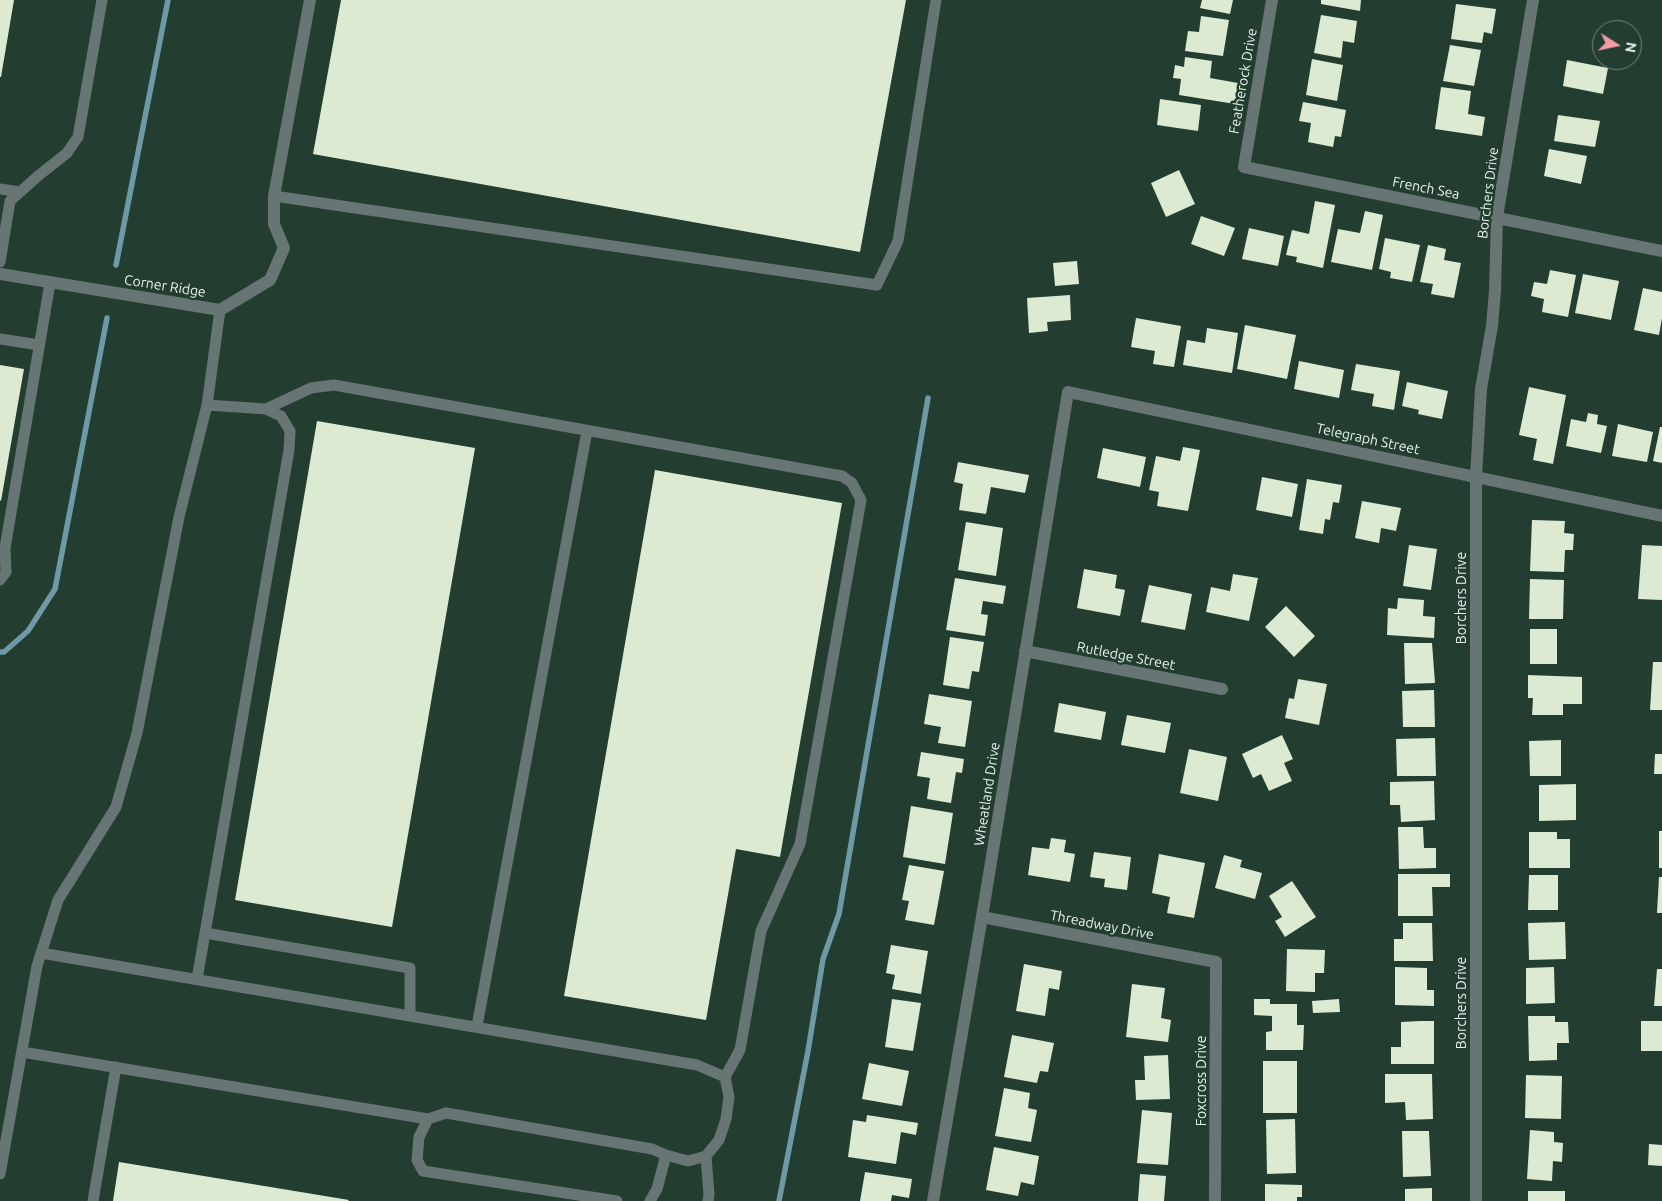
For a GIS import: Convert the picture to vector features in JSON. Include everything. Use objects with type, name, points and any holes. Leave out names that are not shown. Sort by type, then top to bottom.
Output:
[{"type":"street","name":"Corner Ridge","points":[[0,274],[220,310],[270,280],[284,248],[274,224],[274,196],[310,0]]},
{"type":"street","name":"Featherock Drive","points":[[1244,167],[1272,0]]},
{"type":"street","name":"Borchers Drive","points":[[1476,1201],[1476,477],[1481,389],[1496,291],[1497,217],[1533,0]]},
{"type":"street","name":"French Sea","points":[[1244,167],[1662,251]]},
{"type":"street","name":"Telegraph Street","points":[[1068,392],[1662,516]]},
{"type":"street","name":"Wheatland Drive","points":[[933,1201],[982,917],[1068,392]]},
{"type":"street","name":"Rutledge Street","points":[[1025,651],[1222,690]]},
{"type":"street","name":"Threadway Drive","points":[[982,917],[1216,962]]},
{"type":"street","name":"Foxcross Drive","points":[[1215,1201],[1216,962]]},
{"type":"lane","points":[[0,262],[10,201],[67,154],[78,137],[102,0]]},
{"type":"lane","points":[[274,196],[877,285],[898,240],[936,0]]},
{"type":"lane","points":[[0,189],[20,192]]},
{"type":"lane","points":[[0,580],[6,572],[6,548],[50,283]]},
{"type":"lane","points":[[0,1174],[37,966],[41,953],[58,900],[116,807],[137,733],[179,517],[207,406],[220,310]]},
{"type":"lane","points":[[0,338],[39,345]]},
{"type":"lane","points":[[22,1052],[428,1119],[446,1113],[652,1149],[688,1161],[706,1156],[719,1140],[726,1119],[729,1097],[726,1077],[740,1050],[761,932],[800,844],[861,500],[852,483],[842,476],[334,385],[311,388],[266,409]]},
{"type":"lane","points":[[197,979],[290,450],[290,431],[281,416],[266,409],[207,406]]},
{"type":"lane","points":[[477,1026],[587,431]]},
{"type":"lane","points":[[205,933],[410,968],[410,1015]]},
{"type":"lane","points":[[41,953],[697,1065],[726,1077]]},
{"type":"lane","points":[[92,1201],[116,1068]]},
{"type":"lane","points":[[428,1119],[419,1138],[417,1160],[423,1171],[617,1201]]},
{"type":"lane","points":[[650,1201],[657,1189],[666,1155]]},
{"type":"lane","points":[[706,1156],[708,1201]]},
{"type":"building","points":[[0,0],[14,0],[1,77],[0,77]]},
{"type":"building","points":[[341,0],[906,0],[860,252],[313,154]]},
{"type":"building","points":[[1202,0],[1233,0],[1230,14],[1200,8]]},
{"type":"building","points":[[1321,0],[1361,0],[1360,11],[1321,4]]},
{"type":"building","points":[[1456,4],[1496,9],[1492,34],[1484,32],[1482,43],[1451,39]]},
{"type":"building","points":[[1321,15],[1357,21],[1354,43],[1343,41],[1341,58],[1314,53]]},
{"type":"building","points":[[1201,16],[1229,20],[1223,56],[1185,51],[1188,31],[1199,32]]},
{"type":"building","points":[[1450,45],[1481,50],[1474,86],[1443,81]]},
{"type":"building","points":[[1185,57],[1212,61],[1210,78],[1238,83],[1235,104],[1179,95],[1181,79],[1173,78],[1175,65],[1184,67]]},
{"type":"building","points":[[1312,59],[1343,65],[1337,101],[1306,95]]},
{"type":"building","points":[[1567,60],[1592,65],[1592,70],[1608,70],[1603,94],[1563,86]]},
{"type":"building","points":[[1441,87],[1471,91],[1468,114],[1485,117],[1482,136],[1435,129]]},
{"type":"building","points":[[1160,99],[1201,105],[1198,131],[1157,125]]},
{"type":"building","points":[[1303,102],[1346,110],[1341,137],[1335,136],[1333,147],[1308,142],[1311,123],[1299,121]]},
{"type":"building","points":[[1558,115],[1600,121],[1595,147],[1554,141]]},
{"type":"building","points":[[1549,149],[1587,156],[1581,184],[1544,176]]},
{"type":"building","points":[[1179,170],[1195,204],[1166,217],[1151,183]]},
{"type":"building","points":[[1315,201],[1335,205],[1323,268],[1296,262],[1297,257],[1286,255],[1292,230],[1309,234]]},
{"type":"building","points":[[1365,211],[1383,215],[1372,270],[1331,262],[1338,229],[1360,233]]},
{"type":"building","points":[[1201,216],[1235,228],[1224,256],[1191,244]]},
{"type":"building","points":[[1249,228],[1284,236],[1278,266],[1242,259]]},
{"type":"building","points":[[1385,238],[1420,245],[1412,282],[1390,278],[1391,272],[1379,269]]},
{"type":"building","points":[[1428,245],[1446,249],[1444,260],[1461,263],[1454,298],[1431,294],[1433,284],[1420,282]]},
{"type":"building","points":[[1077,261],[1079,284],[1055,286],[1053,263]]},
{"type":"building","points":[[1550,270],[1576,275],[1568,317],[1542,312],[1544,299],[1531,296],[1534,282],[1547,284]]},
{"type":"building","points":[[1583,274],[1619,281],[1611,320],[1575,313]]},
{"type":"building","points":[[1643,288],[1662,292],[1662,318],[1659,335],[1634,330]]},
{"type":"building","points":[[1070,295],[1071,320],[1047,322],[1048,331],[1029,333],[1027,298]]},
{"type":"building","points":[[1136,318],[1181,326],[1174,367],[1153,364],[1155,351],[1131,347]]},
{"type":"building","points":[[1245,325],[1296,335],[1287,379],[1237,369]]},
{"type":"building","points":[[1207,328],[1238,333],[1232,373],[1183,365],[1187,340],[1205,343]]},
{"type":"building","points":[[1299,361],[1344,370],[1339,398],[1294,389]]},
{"type":"building","points":[[1356,364],[1400,371],[1394,410],[1372,406],[1374,394],[1351,390]]},
{"type":"building","points":[[0,365],[24,369],[1,501],[0,500]]},
{"type":"building","points":[[1407,382],[1448,391],[1442,419],[1418,414],[1419,410],[1402,406]]},
{"type":"building","points":[[1529,387],[1566,395],[1553,464],[1533,460],[1537,439],[1519,435]]},
{"type":"building","points":[[1588,413],[1598,415],[1597,424],[1607,426],[1601,453],[1566,446],[1571,419],[1586,422]]},
{"type":"building","points":[[317,421],[475,448],[392,927],[235,900]]},
{"type":"building","points":[[1618,424],[1653,432],[1647,462],[1612,456]]},
{"type":"building","points":[[1660,427],[1662,427],[1662,463],[1653,461]]},
{"type":"building","points":[[1183,447],[1200,450],[1188,511],[1157,506],[1159,492],[1149,490],[1156,456],[1180,461]]},
{"type":"building","points":[[1103,448],[1146,457],[1140,487],[1097,478]]},
{"type":"building","points":[[958,462],[1029,475],[1025,493],[991,487],[986,514],[959,510],[963,484],[954,482]]},
{"type":"building","points":[[655,470],[842,503],[780,857],[736,849],[706,1020],[564,996]]},
{"type":"building","points":[[1262,477],[1298,484],[1292,517],[1256,510]]},
{"type":"building","points":[[1307,479],[1342,485],[1339,503],[1333,502],[1330,520],[1325,519],[1323,534],[1299,530]]},
{"type":"building","points":[[1362,501],[1401,508],[1396,531],[1381,528],[1379,543],[1355,538]]},
{"type":"building","points":[[1532,520],[1565,521],[1564,533],[1574,534],[1573,550],[1565,550],[1564,572],[1530,571]]},
{"type":"building","points":[[966,522],[1003,528],[996,576],[958,570]]},
{"type":"building","points":[[1409,545],[1437,549],[1431,590],[1403,586]]},
{"type":"building","points":[[1642,545],[1662,546],[1662,600],[1638,599]]},
{"type":"building","points":[[1084,569],[1117,575],[1115,588],[1125,590],[1120,616],[1077,608]]},
{"type":"building","points":[[1233,574],[1258,578],[1249,621],[1206,612],[1211,587],[1230,591]]},
{"type":"building","points":[[955,578],[1006,586],[1003,604],[983,601],[981,614],[988,615],[985,636],[946,630]]},
{"type":"building","points":[[1530,579],[1564,580],[1563,619],[1529,619]]},
{"type":"building","points":[[1149,585],[1192,594],[1185,630],[1141,622]]},
{"type":"building","points":[[1398,598],[1424,600],[1423,616],[1435,617],[1434,638],[1387,635],[1388,608],[1397,609]]},
{"type":"building","points":[[1286,606],[1315,636],[1294,657],[1265,627]]},
{"type":"building","points":[[1530,629],[1557,629],[1557,664],[1530,664]]},
{"type":"building","points":[[950,637],[984,642],[979,672],[972,671],[969,689],[943,685]]},
{"type":"building","points":[[1404,643],[1432,643],[1435,683],[1405,684]]},
{"type":"building","points":[[1653,662],[1662,662],[1662,710],[1650,710]]},
{"type":"building","points":[[1528,675],[1582,677],[1582,704],[1563,704],[1563,715],[1532,715],[1533,698],[1528,698]]},
{"type":"building","points":[[1298,679],[1327,684],[1319,725],[1285,718],[1289,698],[1294,699]]},
{"type":"building","points":[[1434,690],[1435,727],[1403,727],[1402,691]]},
{"type":"building","points":[[929,694],[972,701],[965,747],[938,743],[941,727],[924,724]]},
{"type":"building","points":[[1059,703],[1106,712],[1101,740],[1054,732]]},
{"type":"building","points":[[1127,715],[1171,723],[1165,753],[1121,745]]},
{"type":"building","points":[[1282,735],[1293,759],[1284,763],[1292,781],[1269,791],[1261,774],[1253,778],[1242,754]]},
{"type":"building","points":[[1435,738],[1436,776],[1397,776],[1396,739]]},
{"type":"building","points":[[1561,740],[1561,776],[1530,776],[1529,741]]},
{"type":"building","points":[[1189,749],[1227,757],[1218,801],[1180,793]]},
{"type":"building","points":[[921,752],[964,759],[962,773],[956,772],[951,803],[927,799],[930,778],[917,776]]},
{"type":"building","points":[[1655,754],[1662,754],[1662,774],[1654,774]]},
{"type":"building","points":[[1434,781],[1435,820],[1401,822],[1400,805],[1390,805],[1390,782]]},
{"type":"building","points":[[1576,784],[1576,820],[1539,821],[1539,785]]},
{"type":"building","points":[[911,806],[953,813],[945,864],[903,857]]},
{"type":"building","points":[[1398,827],[1423,827],[1424,848],[1436,848],[1436,868],[1399,869]]},
{"type":"building","points":[[1659,831],[1662,831],[1662,868],[1659,868]]},
{"type":"building","points":[[1529,832],[1557,832],[1557,839],[1570,839],[1570,868],[1529,868]]},
{"type":"building","points":[[1051,838],[1066,840],[1064,852],[1075,854],[1070,882],[1028,875],[1032,847],[1049,849]]},
{"type":"building","points":[[1094,852],[1131,857],[1127,890],[1104,887],[1105,879],[1090,877]]},
{"type":"building","points":[[1159,854],[1205,863],[1194,918],[1167,913],[1170,897],[1152,893]]},
{"type":"building","points":[[1224,855],[1242,860],[1240,867],[1262,873],[1255,899],[1215,888]]},
{"type":"building","points":[[909,865],[944,871],[934,925],[905,920],[909,901],[902,900]]},
{"type":"building","points":[[1398,874],[1450,874],[1450,887],[1432,887],[1433,916],[1398,916]]},
{"type":"building","points":[[1529,875],[1558,875],[1558,910],[1528,910]]},
{"type":"building","points":[[1659,877],[1662,877],[1662,913],[1657,913]]},
{"type":"building","points":[[1292,881],[1316,917],[1285,937],[1275,921],[1282,917],[1269,896]]},
{"type":"building","points":[[1565,922],[1566,959],[1529,960],[1528,923]]},
{"type":"building","points":[[1403,923],[1432,923],[1433,961],[1394,961],[1394,939],[1403,939]]},
{"type":"building","points":[[891,945],[928,951],[921,994],[892,989],[895,975],[886,973]]},
{"type":"building","points":[[1287,949],[1325,950],[1324,973],[1315,973],[1315,992],[1286,991]]},
{"type":"building","points":[[1024,964],[1062,971],[1059,990],[1049,988],[1045,1016],[1016,1011]]},
{"type":"building","points":[[1395,967],[1427,968],[1427,990],[1434,990],[1434,1006],[1395,1005]]},
{"type":"building","points":[[1554,967],[1555,1003],[1526,1004],[1526,968]]},
{"type":"building","points":[[1657,969],[1662,969],[1662,1006],[1654,1006]]},
{"type":"building","points":[[1132,984],[1165,988],[1161,1018],[1171,1020],[1168,1042],[1126,1037]]},
{"type":"building","points":[[892,999],[921,1003],[913,1051],[885,1047]]},
{"type":"building","points":[[1254,999],[1270,999],[1270,1004],[1297,1004],[1297,1025],[1304,1025],[1303,1050],[1266,1050],[1266,1032],[1272,1031],[1272,1016],[1254,1015]]},
{"type":"building","points":[[1339,999],[1340,1012],[1313,1013],[1312,1001]]},
{"type":"building","points":[[1528,1016],[1555,1016],[1555,1022],[1568,1022],[1569,1043],[1557,1043],[1557,1060],[1529,1061]]},
{"type":"building","points":[[1434,1021],[1434,1064],[1391,1064],[1391,1047],[1401,1047],[1401,1022]]},
{"type":"building","points":[[1641,1021],[1662,1021],[1662,1051],[1641,1051]]},
{"type":"building","points":[[1012,1035],[1054,1043],[1048,1072],[1040,1071],[1037,1083],[1004,1077]]},
{"type":"building","points":[[1168,1055],[1170,1099],[1136,1100],[1135,1080],[1145,1080],[1144,1056]]},
{"type":"building","points":[[1263,1061],[1297,1061],[1297,1113],[1263,1113]]},
{"type":"building","points":[[869,1063],[909,1071],[902,1106],[862,1099]]},
{"type":"building","points":[[1385,1074],[1432,1074],[1433,1119],[1406,1120],[1405,1102],[1385,1103]]},
{"type":"building","points":[[1526,1075],[1562,1076],[1561,1119],[1525,1118]]},
{"type":"building","points":[[1004,1088],[1030,1093],[1028,1108],[1037,1110],[1031,1142],[995,1136]]},
{"type":"building","points":[[1142,1110],[1172,1113],[1168,1165],[1137,1163]]},
{"type":"building","points":[[867,1115],[918,1123],[916,1135],[901,1132],[896,1164],[848,1157],[853,1120],[866,1122]]},
{"type":"building","points":[[1295,1119],[1296,1173],[1267,1174],[1266,1120]]},
{"type":"building","points":[[1530,1130],[1554,1132],[1554,1142],[1563,1143],[1562,1162],[1553,1161],[1552,1181],[1527,1179]]},
{"type":"building","points":[[1402,1131],[1429,1131],[1431,1176],[1403,1177]]},
{"type":"building","points":[[1649,1144],[1662,1145],[1662,1166],[1648,1165]]},
{"type":"building","points":[[994,1147],[1039,1156],[1034,1185],[1021,1182],[1018,1196],[986,1190]]},
{"type":"building","points":[[119,1162],[349,1200],[113,1201]]},
{"type":"building","points":[[865,1172],[912,1179],[909,1198],[892,1195],[891,1201],[860,1201]]},
{"type":"building","points":[[1140,1174],[1166,1176],[1164,1201],[1138,1201]]},
{"type":"building","points":[[1265,1184],[1302,1185],[1302,1197],[1297,1197],[1297,1201],[1265,1201]]},
{"type":"building","points":[[1432,1188],[1432,1201],[1405,1201],[1405,1189]]},
{"type":"building","points":[[1528,1191],[1565,1191],[1565,1201],[1528,1201]]},
{"type":"waterway","points":[[116,265],[168,0]]},
{"type":"waterway","points":[[0,652],[4,652],[28,631],[55,589],[107,318]]},
{"type":"waterway","points":[[779,1201],[808,1051],[823,959],[839,914],[928,398]]}]
